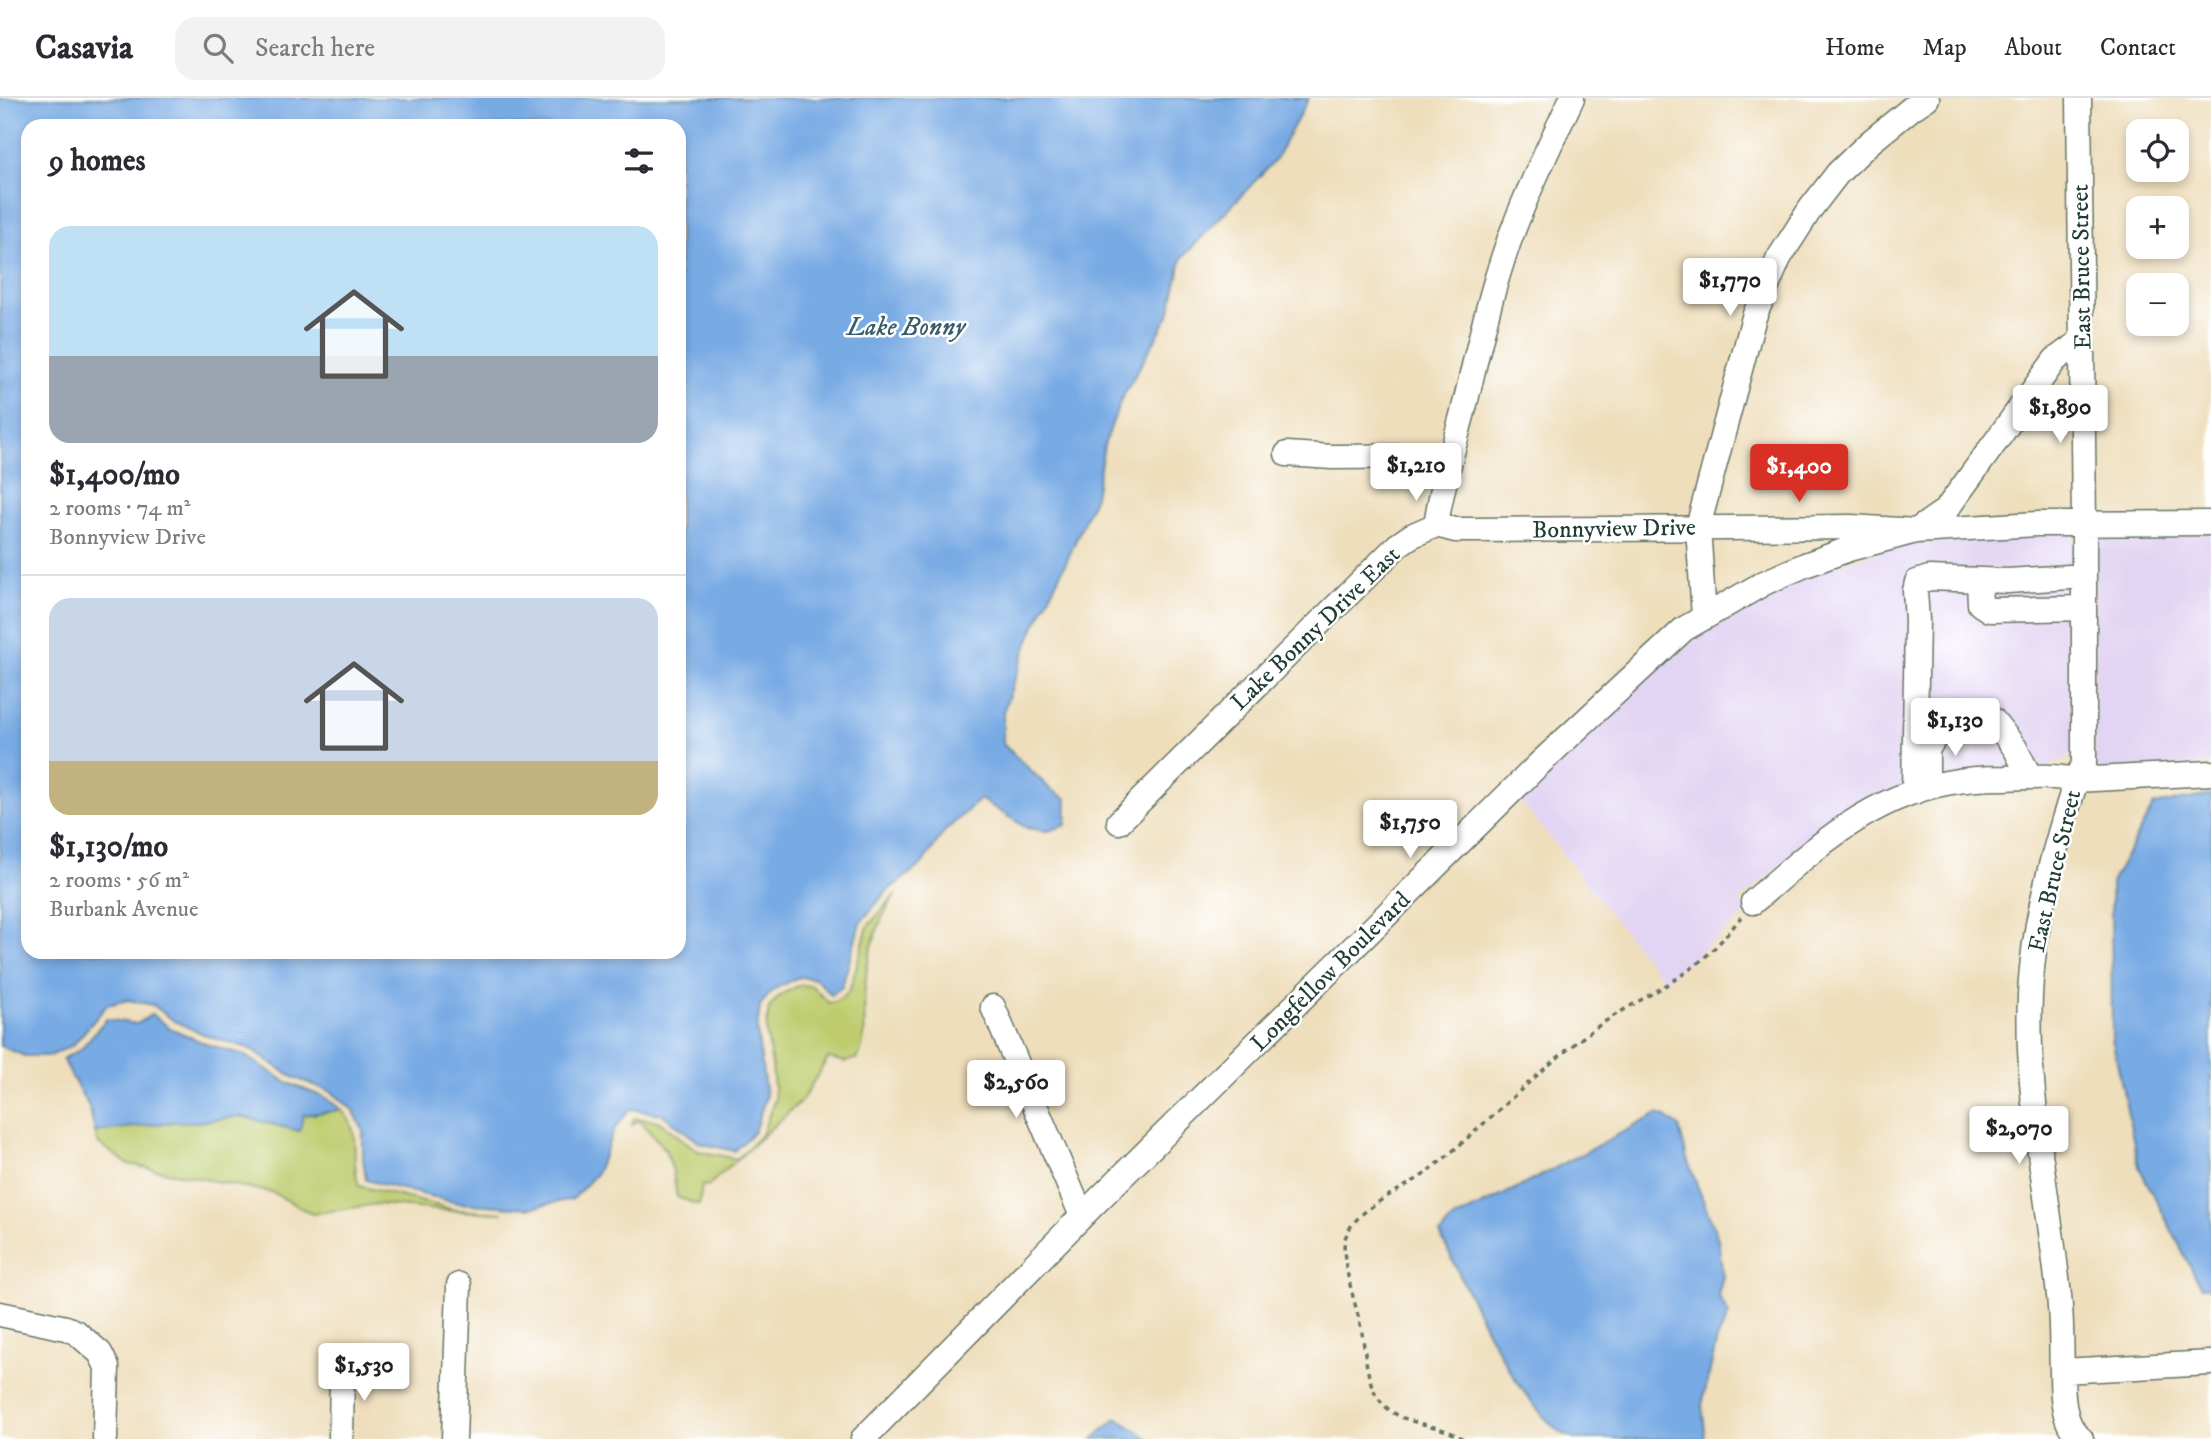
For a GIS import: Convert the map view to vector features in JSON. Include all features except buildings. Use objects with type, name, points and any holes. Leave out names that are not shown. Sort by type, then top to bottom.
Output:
[{"type":"street","points":[[1436,525],[1476,352],[1514,227],[1539,164],[1572,98]]},
{"type":"street","points":[[1704,617],[1698,527],[1754,317],[1779,258],[1811,208],[1839,173],[1869,143],[1927,98]]},
{"type":"street","name":"East Bruce Street","points":[[2079,98],[2084,765],[2074,780],[2074,788],[2051,861],[2038,921],[2032,971],[2031,1049],[2037,1124],[2060,1300],[2063,1396],[2066,1415],[2076,1436],[2081,1439]]},
{"type":"street","points":[[1916,531],[1946,510],[2055,360],[2081,341]]},
{"type":"street","points":[[1287,454],[1332,457],[1451,456]]},
{"type":"street","name":"Longfellow Boulevard","points":[[863,1439],[1082,1216],[1538,765],[1684,629],[1764,583],[1805,565],[1849,549],[1916,531],[1976,526],[2084,523],[2211,523]]},
{"type":"street","name":"Bonnyview Drive","points":[[1436,525],[1455,530],[1851,527],[1916,531]]},
{"type":"street","name":"Lake Bonny Drive East","points":[[1119,822],[1398,545],[1436,525]]},
{"type":"street","points":[[1920,790],[1915,591],[1917,582],[1929,578],[2007,581],[2084,576]]},
{"type":"street","points":[[1979,580],[1980,604],[1989,610],[2084,608]]},
{"type":"street","points":[[1920,790],[1927,750],[1938,732],[1956,719],[1976,717],[1993,720],[2015,748],[2030,777]]},
{"type":"street","points":[[1753,902],[1813,849],[1846,825],[1874,808],[1920,790],[1975,779],[2056,776],[2074,780],[2211,773]]},
{"type":"street","points":[[993,1007],[1082,1216]]},
{"type":"street","points":[[454,1439],[458,1285]]},
{"type":"street","points":[[0,1314],[66,1328],[77,1333],[100,1353],[107,1367],[105,1439]]},
{"type":"street","points":[[2062,1371],[2210,1363]]},
{"type":"street","points":[[341,1439],[342,1366]]},
{"type":"path","points":[[1463,1439],[1448,1430],[1408,1421],[1380,1401],[1370,1380],[1345,1259],[1345,1240],[1350,1229],[1361,1214],[1430,1170],[1584,1035],[1696,964],[1721,942],[1753,902]]},
{"type":"shaded area","points":[[2094,532],[2211,532],[2211,764],[2100,770],[2094,766]]},
{"type":"shaded area","points":[[2074,533],[2074,755],[2047,767],[1975,770],[1806,842],[1739,901],[1750,911],[1664,981],[1518,798],[1642,680],[1731,612],[1809,573],[1918,540]]},
{"type":"green space","points":[[896,894],[878,927],[868,963],[864,1032],[858,1058],[846,1062],[828,1058],[802,1100],[708,1186],[702,1185],[699,1205],[677,1197],[673,1171],[665,1149],[639,1120],[632,1125],[634,1118],[658,1121],[698,1151],[737,1159],[762,1134],[775,1099],[766,1030],[769,1008],[780,995],[800,985],[812,986],[829,1003],[844,996],[850,989],[868,926]]},
{"type":"green space","points":[[341,1110],[352,1126],[359,1186],[455,1210],[503,1213],[439,1210],[377,1204],[312,1214],[274,1193],[128,1164],[98,1143],[95,1132],[240,1116],[299,1131],[303,1115]]},
{"type":"water","name":"Lake Bonny","points":[[0,98],[1309,98],[1275,160],[1182,258],[1169,315],[1121,400],[1104,445],[1095,496],[1032,632],[1003,712],[1003,744],[1050,789],[1067,799],[1066,825],[1048,831],[1027,828],[980,799],[945,831],[921,865],[887,891],[860,923],[842,987],[831,995],[816,979],[799,977],[774,989],[760,1005],[757,1031],[766,1096],[754,1132],[734,1151],[700,1143],[662,1114],[630,1109],[614,1130],[596,1174],[573,1199],[528,1208],[457,1203],[366,1180],[363,1130],[354,1111],[332,1092],[293,1077],[248,1048],[210,1037],[174,1021],[153,1005],[128,1000],[107,1005],[73,1045],[50,1056],[25,1056],[0,1046]]},
{"type":"water","points":[[2211,795],[2211,1287],[2201,1287],[2139,1167],[2112,1038],[2111,883],[2154,805]]},
{"type":"water","points":[[152,1014],[170,1028],[206,1044],[244,1055],[288,1083],[327,1098],[341,1110],[303,1115],[300,1131],[240,1116],[95,1132],[89,1107],[62,1059],[80,1050],[106,1019],[137,1024]]},
{"type":"water","points":[[1657,1114],[1679,1127],[1687,1159],[1718,1239],[1723,1277],[1718,1295],[1729,1314],[1717,1339],[1702,1405],[1704,1439],[1574,1439],[1555,1428],[1521,1387],[1490,1337],[1440,1234],[1452,1220]]},
{"type":"water","points":[[1117,1418],[1149,1439],[1093,1439]]}]
